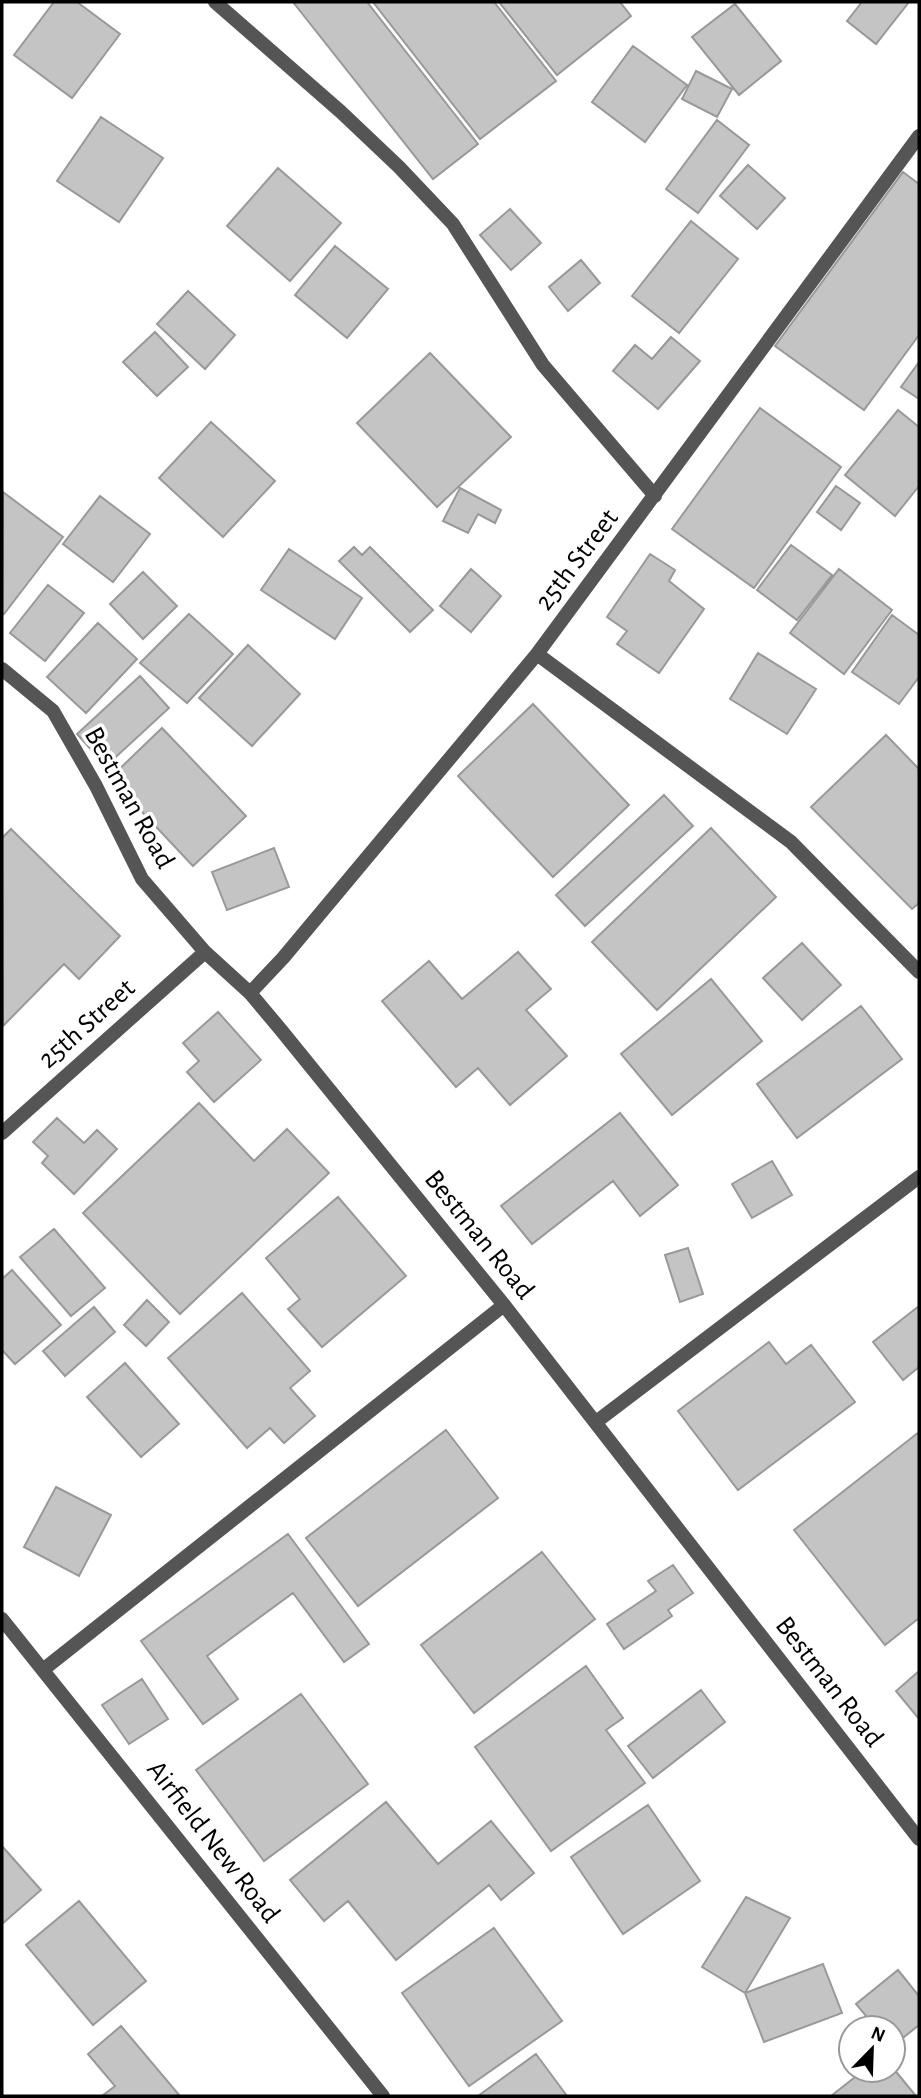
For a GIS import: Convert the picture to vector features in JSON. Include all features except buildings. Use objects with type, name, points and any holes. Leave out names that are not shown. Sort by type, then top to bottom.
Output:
[{"type":"street","points":[[215,2],[341,112],[399,167],[453,224],[543,365],[655,496]]},
{"type":"street","name":"25th Street","points":[[250,993],[283,958],[537,654],[919,136]]},
{"type":"street","points":[[537,654],[791,842],[919,972]]},
{"type":"street","name":"Bestman Road","points":[[2,668],[53,711],[96,786],[142,879],[205,952],[250,993],[504,1305],[919,1839]]},
{"type":"street","name":"25th Street","points":[[2,1133],[205,952]]},
{"type":"street","points":[[596,1422],[919,1177]]},
{"type":"street","points":[[44,1670],[504,1305]]},
{"type":"street","name":"Airfield New Road","points":[[2,1619],[383,2096]]}]
